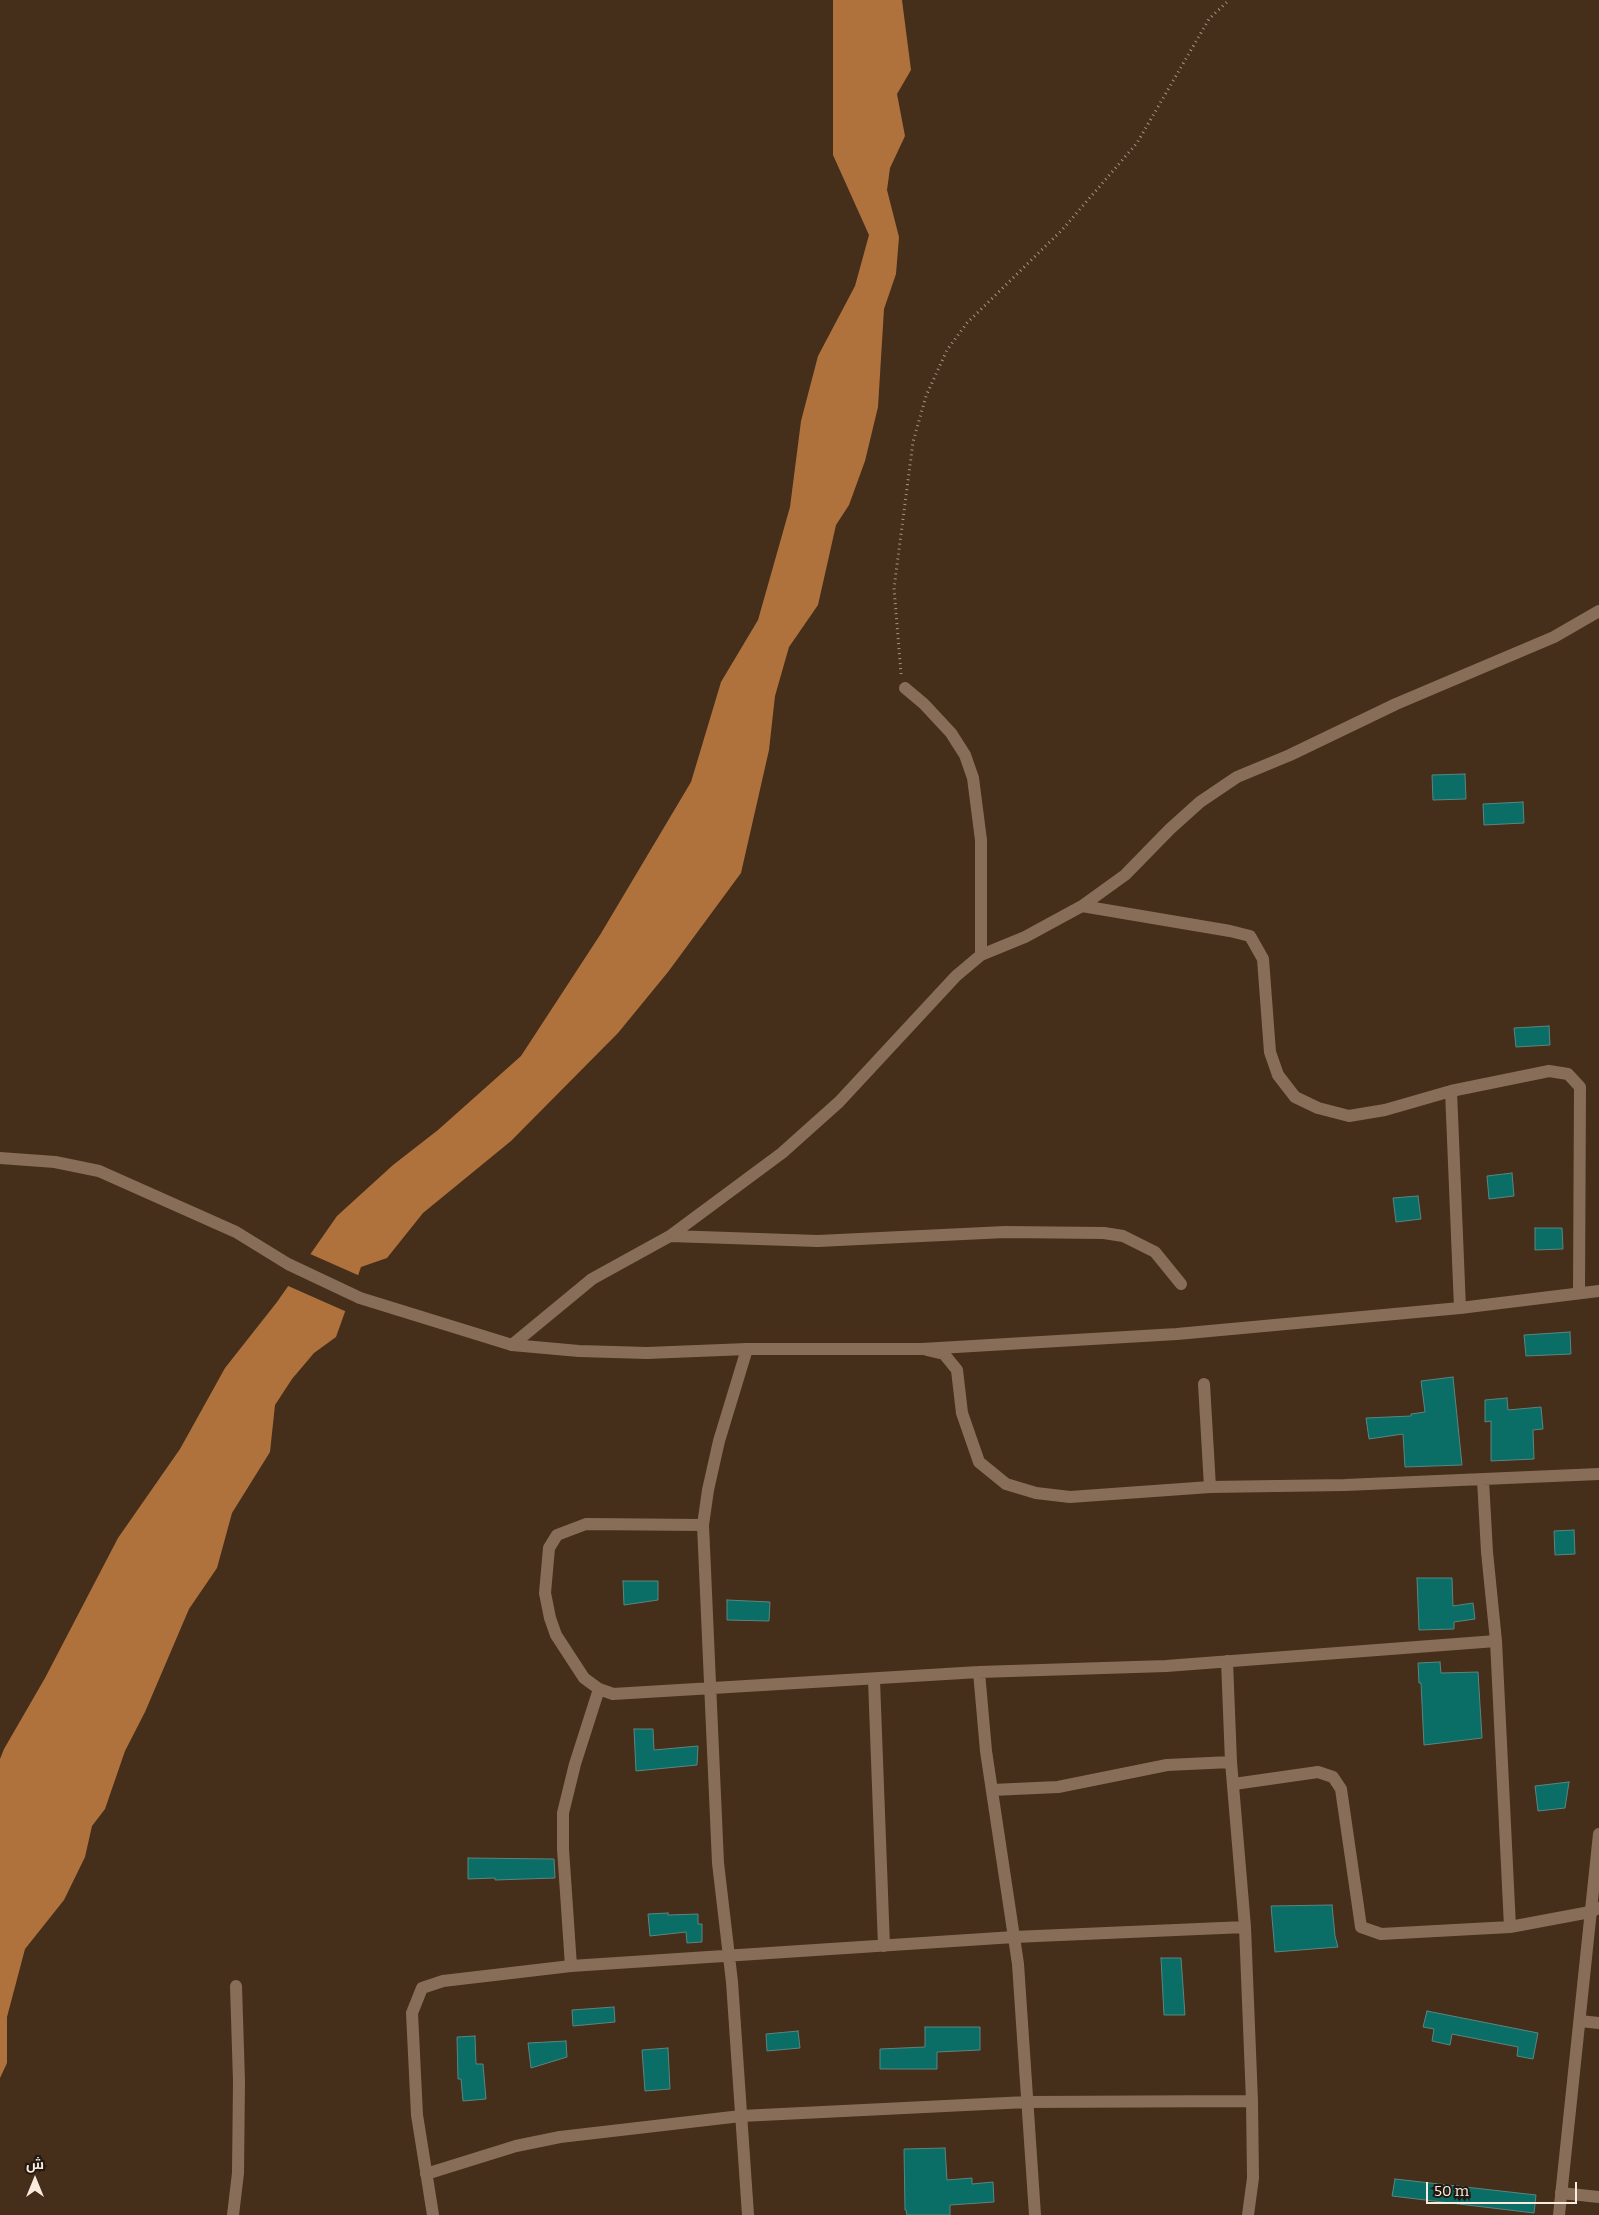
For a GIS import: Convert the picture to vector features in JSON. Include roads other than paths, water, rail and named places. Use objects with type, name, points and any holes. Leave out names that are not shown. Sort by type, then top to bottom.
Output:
[{"type":"street","points":[[512,1345],[592,1279],[670,1236],[782,1153],[839,1102],[956,976],[981,955],[1025,938],[1082,906],[1126,875],[1170,829],[1200,802],[1237,778],[1290,755],[1396,704],[1554,637],[1599,611]]},
{"type":"street","points":[[905,688],[924,704],[951,733],[965,755],[973,778],[981,840],[981,955]]},
{"type":"street","points":[[1082,906],[1250,936],[1263,959],[1270,1052],[1278,1075],[1295,1097],[1318,1108],[1349,1116],[1385,1110],[1451,1091],[1548,1071],[1568,1074],[1580,1087],[1579,1293]]},
{"type":"street","points":[[1451,1091],[1460,1308]]},
{"type":"street","points":[[0,1158],[55,1162],[99,1172],[236,1232],[288,1264],[360,1298],[512,1345],[579,1351],[647,1353],[747,1349],[922,1349],[1177,1334],[1460,1308],[1599,1291]]},
{"type":"street","points":[[670,1236],[818,1241],[1005,1232],[1104,1233],[1123,1236],[1155,1252],[1181,1284]]},
{"type":"street","points":[[747,1349],[719,1441],[708,1490],[703,1525],[718,1863],[729,1956],[748,2215]]},
{"type":"street","points":[[922,1349],[944,1354],[957,1370],[962,1413],[980,1462],[1006,1484],[1036,1493],[1070,1497],[1210,1487],[1483,1480],[1599,1474]]},
{"type":"street","points":[[1204,1384],[1210,1487]]},
{"type":"street","points":[[1483,1480],[1487,1552],[1496,1641],[1510,1927]]},
{"type":"street","points":[[703,1525],[586,1524],[557,1535],[549,1548],[545,1593],[550,1618],[556,1635],[584,1678],[599,1689],[613,1694],[874,1680],[980,1672],[1166,1666],[1496,1641]]},
{"type":"street","points":[[1227,1661],[1231,1762],[1245,1927],[1252,2101],[1253,2178],[1248,2215]]},
{"type":"street","points":[[980,1672],[986,1751],[1018,1964],[1035,2215]]},
{"type":"street","points":[[874,1680],[884,1946]]},
{"type":"street","points":[[571,1966],[563,1849],[563,1813],[575,1764],[599,1689]]},
{"type":"street","points":[[992,1790],[1058,1787],[1167,1765],[1231,1762]]},
{"type":"street","points":[[1234,1784],[1318,1772],[1333,1777],[1341,1789],[1362,1927],[1381,1934],[1510,1927],[1594,1910]]},
{"type":"street","points":[[1559,2215],[1594,1910],[1599,1834]]},
{"type":"street","points":[[433,2215],[417,2115],[412,2013],[422,1988],[443,1981],[571,1966],[1014,1937],[1245,1927]]},
{"type":"street","points":[[234,2215],[238,2173],[239,2081],[236,1986]]},
{"type":"street","points":[[1580,2021],[1599,2023]]},
{"type":"street","points":[[426,2174],[516,2146],[560,2137],[741,2116],[1027,2102],[1252,2101]]},
{"type":"street","points":[[1561,2193],[1599,2197]]}]
